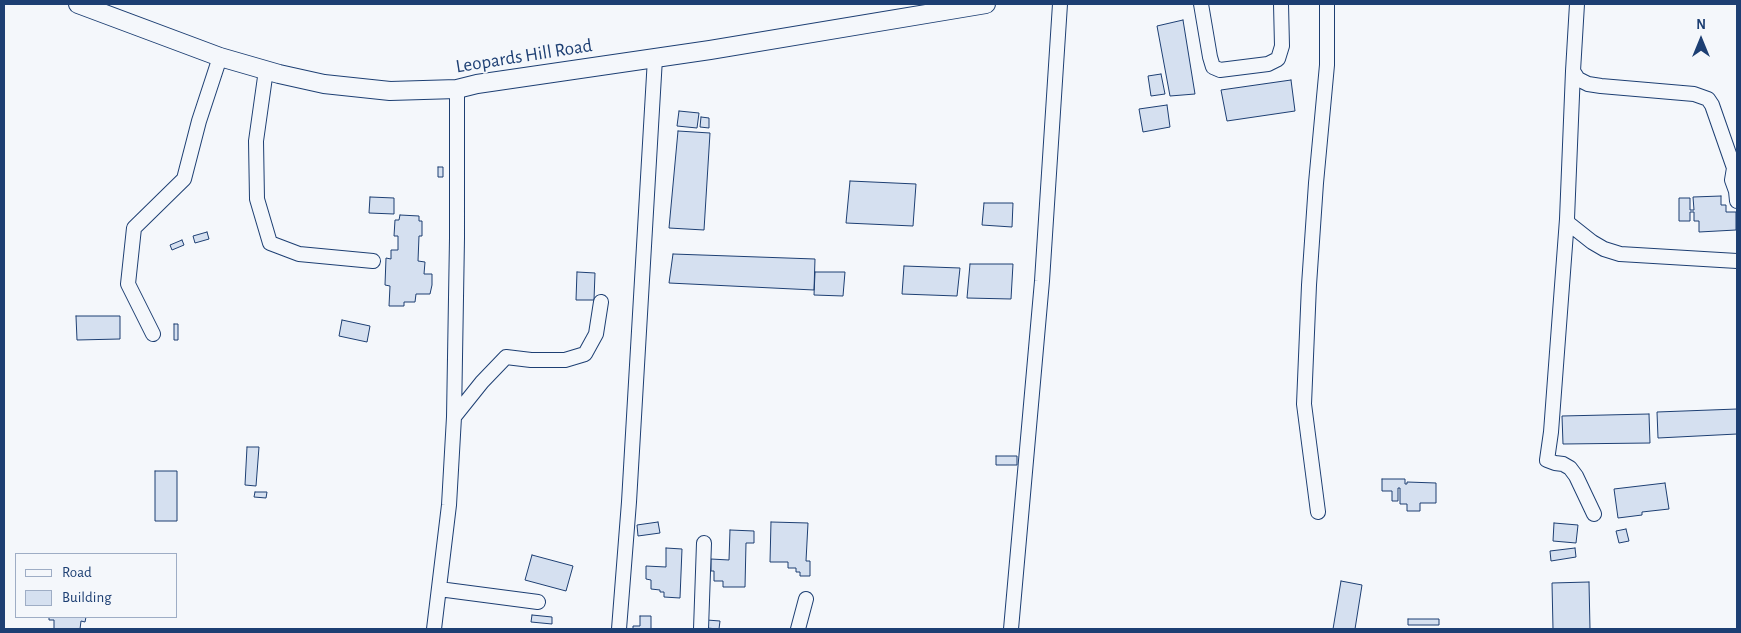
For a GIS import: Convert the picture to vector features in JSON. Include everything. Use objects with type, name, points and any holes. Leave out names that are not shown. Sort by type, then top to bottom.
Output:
[{"type":"main road","name":"Leopards Hill Road","points":[[78,4],[220,57],[266,70],[324,84],[390,91],[457,89],[477,84],[710,50],[986,4]]},
{"type":"street","points":[[1011,629],[1042,281],[1060,4]]},
{"type":"street","points":[[1201,4],[1210,57],[1213,67],[1220,70],[1268,64],[1278,59],[1282,46],[1281,4]]},
{"type":"street","points":[[1318,512],[1304,404],[1309,285],[1327,66],[1326,4]]},
{"type":"street","points":[[1577,4],[1572,71],[1567,219],[1551,432],[1547,460],[1570,468],[1576,476],[1594,514]]},
{"type":"street","points":[[153,334],[128,284],[134,228],[184,179],[199,121],[220,57]]},
{"type":"street","points":[[619,629],[629,502],[655,58]]},
{"type":"street","points":[[266,70],[256,141],[257,199],[270,244],[299,254],[373,261]]},
{"type":"street","points":[[1572,71],[1578,79],[1588,84],[1694,94],[1708,98],[1734,168],[1732,180],[1737,201]]},
{"type":"street","points":[[434,629],[449,505],[454,417],[457,89]]},
{"type":"street","points":[[1567,219],[1568,223],[1592,242],[1604,249],[1620,254],[1737,261]]},
{"type":"street","points":[[454,417],[482,382],[506,357],[531,360],[565,360],[585,354],[596,334],[601,302]]},
{"type":"street","points":[[701,629],[704,543]]},
{"type":"street","points":[[439,589],[538,602]]},
{"type":"street","points":[[798,629],[806,599]]},
{"type":"building","points":[[1183,20],[1195,94],[1170,96],[1157,26]]},
{"type":"building","points":[[1161,74],[1165,94],[1151,96],[1148,76]]},
{"type":"building","points":[[1291,80],[1295,111],[1227,121],[1221,90]]},
{"type":"building","points":[[1167,105],[1170,127],[1143,132],[1139,109]]},
{"type":"building","points":[[679,111],[699,113],[697,128],[677,126]]},
{"type":"building","points":[[701,117],[709,118],[709,128],[700,127]]},
{"type":"building","points":[[678,131],[710,133],[704,230],[669,228]]},
{"type":"building","points":[[438,167],[443,167],[443,177],[438,177]]},
{"type":"building","points":[[850,181],[916,184],[913,226],[846,223]]},
{"type":"building","points":[[1721,196],[1721,205],[1726,205],[1726,212],[1736,212],[1736,230],[1699,232],[1699,221],[1694,221],[1694,212],[1690,212],[1690,221],[1679,221],[1679,198],[1690,198],[1690,210],[1694,210],[1693,197]]},
{"type":"building","points":[[370,197],[394,198],[394,214],[369,213]]},
{"type":"building","points":[[984,203],[1013,203],[1012,227],[982,225]]},
{"type":"building","points":[[400,215],[419,216],[419,221],[422,221],[418,261],[425,262],[424,274],[432,274],[432,285],[430,294],[416,294],[415,302],[404,302],[404,306],[389,306],[390,286],[385,285],[386,258],[391,259],[391,250],[398,250],[398,236],[394,236],[395,220],[399,220]]},
{"type":"building","points":[[207,232],[209,239],[195,243],[193,236]]},
{"type":"building","points":[[182,240],[184,245],[172,250],[170,245]]},
{"type":"building","points":[[673,254],[815,259],[814,290],[669,283]]},
{"type":"building","points":[[970,264],[1013,264],[1011,299],[967,298]]},
{"type":"building","points":[[904,266],[960,268],[957,296],[902,294]]},
{"type":"building","points":[[577,272],[595,273],[594,300],[576,300]]},
{"type":"building","points":[[815,272],[845,272],[843,296],[814,295]]},
{"type":"building","points":[[76,316],[120,316],[120,339],[77,340]]},
{"type":"building","points":[[342,320],[370,326],[367,342],[339,336]]},
{"type":"building","points":[[174,324],[178,324],[178,340],[174,340]]},
{"type":"building","points":[[1737,409],[1737,434],[1658,438],[1657,412]]},
{"type":"building","points":[[1649,414],[1650,443],[1563,444],[1562,416]]},
{"type":"building","points":[[247,447],[259,447],[256,486],[245,485]]},
{"type":"building","points":[[996,456],[1017,456],[1017,465],[996,465]]},
{"type":"building","points":[[155,471],[177,471],[177,521],[155,521]]},
{"type":"building","points":[[1382,479],[1405,479],[1405,484],[1407,482],[1436,483],[1436,503],[1420,503],[1420,511],[1407,511],[1407,504],[1400,504],[1400,488],[1398,488],[1398,501],[1392,501],[1392,491],[1382,491]]},
{"type":"building","points":[[1665,483],[1669,509],[1642,512],[1642,515],[1618,518],[1614,489]]},
{"type":"building","points":[[255,492],[267,492],[266,498],[254,497]]},
{"type":"building","points":[[658,522],[660,533],[638,536],[637,525]]},
{"type":"building","points":[[771,522],[808,523],[806,561],[810,561],[810,576],[800,576],[800,572],[796,572],[796,568],[788,568],[788,562],[770,562]]},
{"type":"building","points":[[1554,523],[1578,525],[1576,543],[1553,541]]},
{"type":"building","points":[[1626,529],[1629,541],[1619,543],[1616,531]]},
{"type":"building","points":[[730,530],[754,531],[754,543],[746,543],[745,587],[723,587],[723,581],[714,581],[714,571],[711,571],[711,559],[729,560]]},
{"type":"building","points":[[666,548],[682,549],[680,598],[664,597],[664,592],[651,589],[651,580],[646,579],[646,566],[666,567]]},
{"type":"building","points":[[1575,548],[1576,557],[1551,561],[1550,551]]},
{"type":"building","points":[[532,555],[573,566],[566,591],[525,580]]},
{"type":"building","points":[[1341,581],[1362,585],[1355,629],[1333,629]]},
{"type":"building","points":[[1589,582],[1590,629],[1553,629],[1552,583]]},
{"type":"building","points":[[532,615],[552,617],[552,624],[531,622]]},
{"type":"building","points":[[640,616],[651,616],[651,629],[633,629],[633,626],[640,626]]},
{"type":"building","points":[[49,618],[86,618],[85,622],[81,621],[80,629],[54,629],[54,620],[49,620]]},
{"type":"building","points":[[1408,619],[1439,619],[1439,625],[1408,625]]},
{"type":"building","points":[[707,620],[720,621],[719,629],[706,628]]}]
